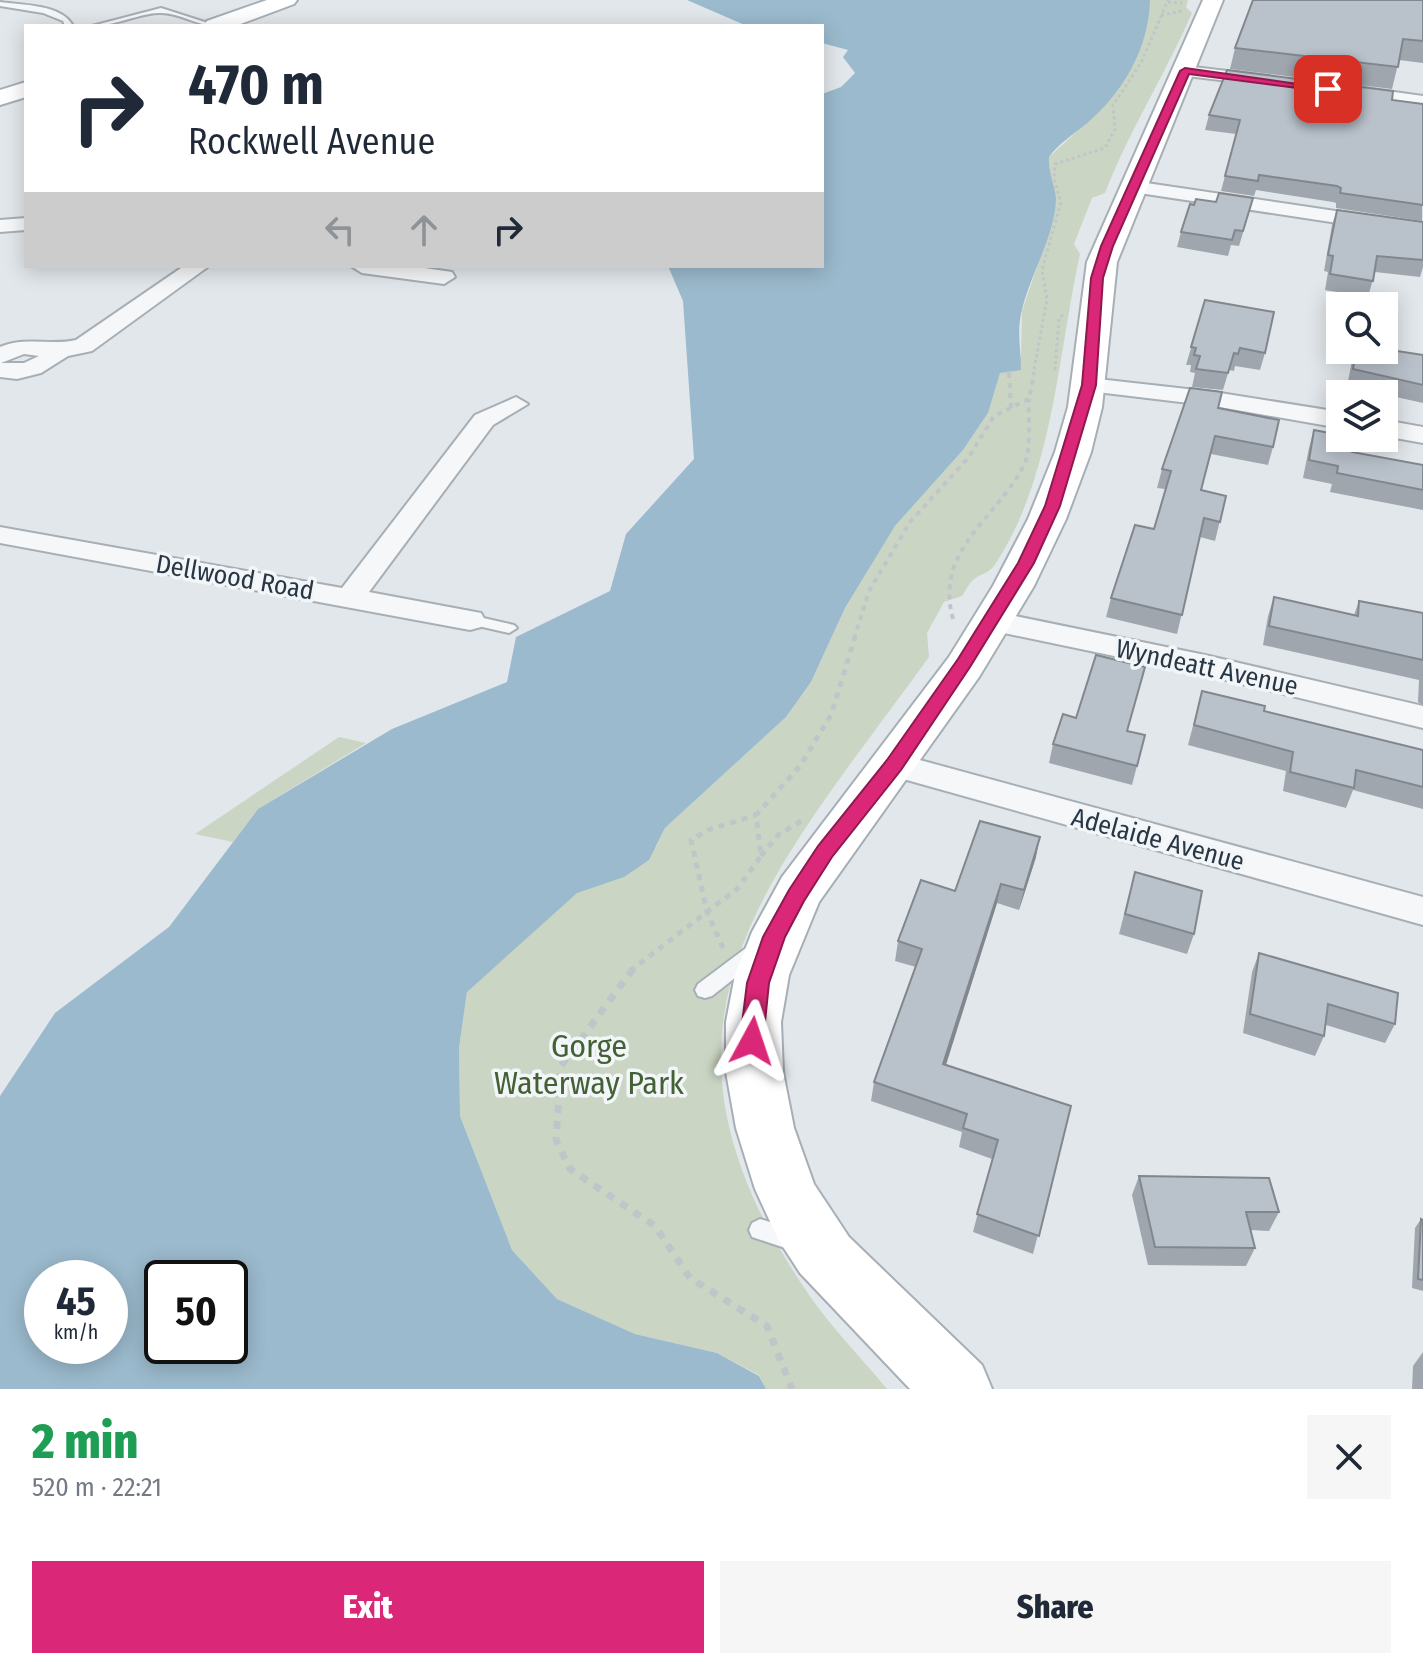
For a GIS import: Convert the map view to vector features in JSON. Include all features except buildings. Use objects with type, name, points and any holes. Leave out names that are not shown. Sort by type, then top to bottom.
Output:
[{"type":"main road","points":[[221,24],[287,0]]},
{"type":"main road","points":[[958,1389],[817,1247],[791,1201],[773,1158],[757,1099],[752,1023],[758,983],[774,937],[825,851],[894,765],[974,626],[1026,563],[1061,487],[1089,385],[1097,278],[1133,187],[1185,71],[1193,3]]},
{"type":"main road","points":[[0,98],[24,90]]},
{"type":"street","points":[[1185,71],[1281,83]]},
{"type":"street","points":[[1328,89],[1423,101]]},
{"type":"street","points":[[1133,187],[1423,230]]},
{"type":"street","points":[[0,226],[24,224]]},
{"type":"street","points":[[0,356],[21,347],[60,351],[84,346],[195,268]]},
{"type":"street","points":[[377,268],[444,277]]},
{"type":"street","points":[[0,370],[13,373],[30,370],[42,366],[60,351]]},
{"type":"street","points":[[1089,385],[1214,399],[1326,418]]},
{"type":"street","points":[[350,598],[484,420],[516,404]]},
{"type":"street","points":[[1398,431],[1423,435]]},
{"type":"street","name":"Dellwood Road","points":[[3,540],[470,620]]},
{"type":"street","name":"Wyndeatt Avenue","points":[[974,626],[1205,665],[1423,717]]},
{"type":"street","name":"Adelaide Avenue","points":[[894,765],[1423,911]]},
{"type":"lane","points":[[0,4],[45,11],[66,20],[68,24]]},
{"type":"lane","points":[[104,24],[161,10],[209,24]]},
{"type":"lane","points":[[470,620],[509,628]]},
{"type":"lane","points":[[705,990],[774,937]]},
{"type":"lane","points":[[760,1230],[817,1247]]},
{"type":"path","points":[[974,626],[947,597],[956,557],[1025,465],[1029,399],[1047,299],[1042,270],[1061,202],[1054,179],[1055,164],[1105,148],[1115,129],[1113,105],[1141,63],[1168,1],[1193,3]]},
{"type":"path","points":[[1161,15],[1182,11],[1193,3]]},
{"type":"path","points":[[1009,371],[1011,408]]},
{"type":"path","points":[[732,967],[707,912],[691,840],[708,830],[756,815],[800,766],[831,715],[869,591],[890,553],[910,522],[969,457],[994,416],[1029,399]]},
{"type":"path","points":[[756,815],[761,856]]},
{"type":"path","points":[[792,1389],[767,1326],[690,1278],[655,1226],[570,1169],[556,1140],[561,1066],[626,974],[737,889],[778,835],[800,820],[812,817]]},
{"type":"green space","name":"Gorge Waterway Park","points":[[1150,0],[1188,0],[1186,7],[1192,13],[1105,193],[1092,198],[1074,244],[1080,254],[1051,413],[1030,492],[1015,529],[994,567],[972,581],[962,596],[944,602],[927,633],[929,657],[817,810],[773,882],[740,954],[723,1027],[725,1106],[751,1191],[812,1300],[887,1389],[766,1389],[759,1375],[717,1353],[635,1334],[557,1299],[512,1250],[460,1116],[459,1048],[467,992],[547,894],[656,847],[665,828],[786,717],[811,682],[845,608],[895,526],[963,450],[988,413],[1000,372],[1021,355],[1022,311],[1047,238],[1054,191],[1048,177],[1049,157],[1086,123],[1143,37]]},
{"type":"green space","points":[[339,737],[366,743],[258,809],[233,842],[195,834]]},
{"type":"water","points":[[687,0],[1150,0],[1145,35],[1122,84],[1099,112],[1049,157],[1056,200],[1051,229],[1021,314],[1021,370],[1000,373],[988,413],[963,450],[895,526],[845,608],[811,682],[786,717],[665,828],[649,860],[624,877],[577,893],[467,992],[459,1048],[460,1116],[512,1250],[557,1299],[635,1334],[717,1353],[759,1376],[766,1389],[0,1389],[0,1096],[55,1013],[169,927],[258,809],[392,729],[507,682],[516,637],[610,591],[626,534],[694,459],[683,301],[669,268],[824,268],[824,93],[841,87],[855,73],[843,57],[848,50],[824,44],[824,24],[742,24]]},
{"type":"route","points":[[752,1041],[758,983],[774,937],[796,896],[825,851],[894,765],[964,663],[1026,563],[1053,506],[1072,452],[1089,385],[1097,278],[1107,246],[1185,71],[1328,89]]}]
